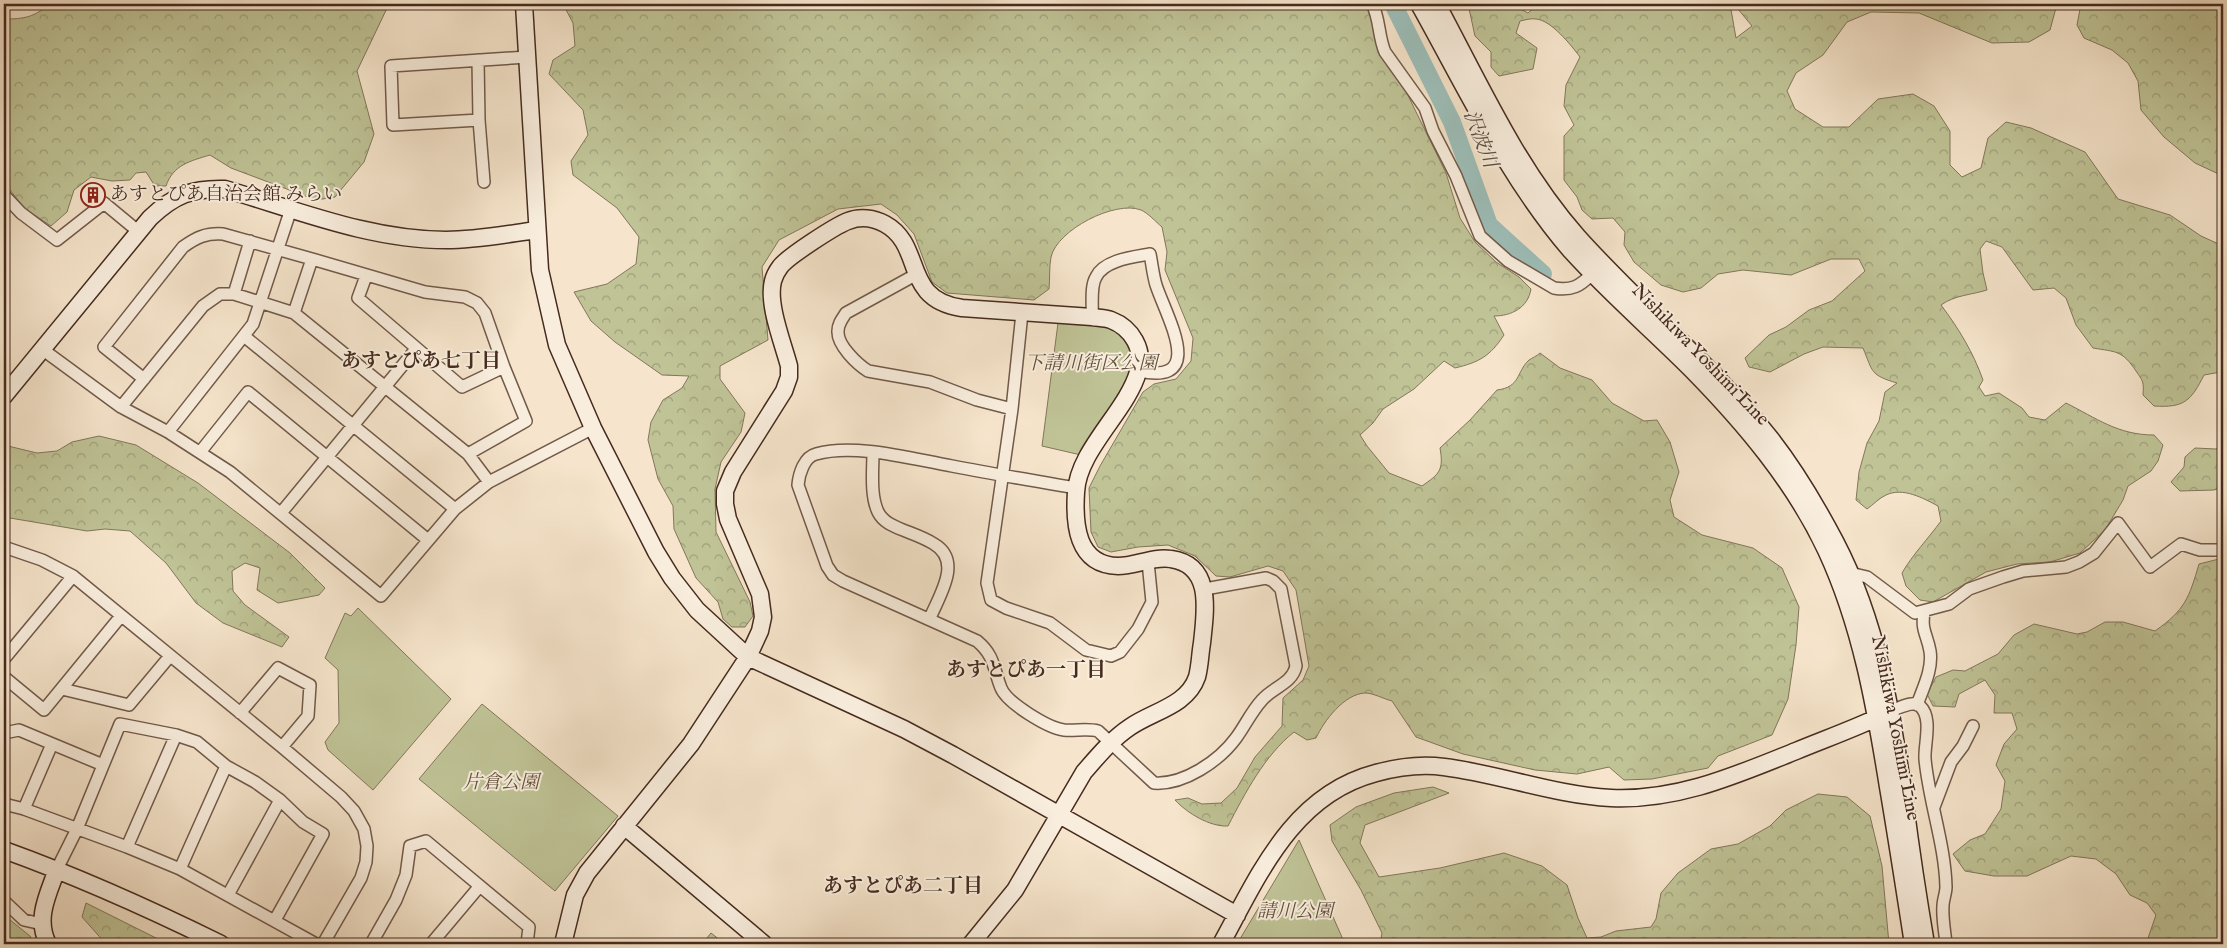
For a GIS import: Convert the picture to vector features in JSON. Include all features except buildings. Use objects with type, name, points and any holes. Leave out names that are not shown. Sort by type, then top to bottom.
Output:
[{"type":"street","points":[[524,4],[540,270],[557,345],[593,428],[656,552],[672,578],[697,610],[748,657],[904,729],[1237,915]]},
{"type":"street","points":[[1372,4],[1377,16],[1380,41],[1385,52],[1424,108],[1433,131],[1456,176],[1480,236],[1508,261],[1554,288],[1562,289],[1580,286],[1592,274]]},
{"type":"street","name":"Nishikiwa Yoshimi Line","points":[[1420,4],[1486,125],[1530,198],[1554,230],[1592,274],[1692,370],[1733,414],[1785,480],[1825,548],[1852,618],[1865,662],[1884,714],[1926,944]]},
{"type":"street","name":"Nishikiwa Yoshimi Line","points":[[1437,4],[1515,151],[1551,204],[1578,237],[1722,384],[1771,439],[1816,506],[1836,543],[1850,573],[1879,658],[1884,714],[1913,944]]},
{"type":"street","points":[[479,120],[394,126],[391,66],[527,57]]},
{"type":"street","points":[[478,60],[479,120],[484,182]]},
{"type":"street","points":[[4,396],[139,232],[163,206],[176,197],[208,189],[225,190],[369,231],[418,238],[469,239],[537,230]]},
{"type":"street","points":[[4,195],[21,213],[57,240],[104,203],[139,232]]},
{"type":"street","points":[[168,432],[253,324],[262,302],[291,209]]},
{"type":"street","points":[[563,944],[571,907],[581,883],[595,862],[691,744],[748,657],[760,631],[763,617],[760,594],[728,520],[725,491],[733,472],[784,390],[789,377],[789,366],[772,301],[773,282],[780,268],[790,257],[848,221],[861,218],[873,219],[886,224],[897,234],[924,288],[942,304],[1111,320],[1133,337],[1137,344],[1140,359],[1139,371],[1133,385],[1086,460],[1076,488],[1076,531],[1080,543],[1096,560],[1119,566],[1170,558],[1184,562],[1193,571],[1204,589],[1206,613],[1197,676],[1185,698],[1129,727],[1084,772],[1015,890],[971,944]]},
{"type":"street","points":[[144,379],[104,347],[183,248],[197,237],[209,233],[223,234],[279,248],[366,276],[425,292],[465,297],[476,303],[485,313],[526,421],[468,454]]},
{"type":"street","points":[[234,294],[250,241]]},
{"type":"street","points":[[1092,317],[1093,286],[1099,272],[1118,260],[1150,254],[1156,284],[1178,343],[1179,355],[1168,372],[1151,374],[1139,371]]},
{"type":"street","points":[[294,313],[312,259]]},
{"type":"street","points":[[917,274],[846,314],[839,324],[837,333],[848,352],[859,366],[868,371],[930,382],[977,400],[1012,409]]},
{"type":"street","points":[[366,276],[358,298],[462,386],[504,367]]},
{"type":"street","points":[[121,407],[203,306],[220,294],[234,294],[294,313],[468,454],[489,482]]},
{"type":"street","points":[[1022,313],[1012,409],[987,583],[991,600],[997,605],[1050,623],[1086,650],[1102,656],[1112,656],[1120,652],[1148,612],[1152,602],[1148,562]]},
{"type":"street","points":[[244,336],[455,509]]},
{"type":"street","points":[[42,349],[121,407],[201,451],[230,472],[381,596],[455,509],[489,482],[593,428]]},
{"type":"street","points":[[281,513],[416,349]]},
{"type":"street","points":[[201,451],[248,392],[428,540]]},
{"type":"street","points":[[1076,488],[873,452],[814,454],[804,465],[798,477],[802,497],[827,566],[834,575],[843,581],[978,640],[992,657],[1001,689],[1014,704],[1056,728],[1072,730],[1090,728],[1098,731],[1154,783],[1178,780],[1221,755],[1236,738],[1263,698],[1289,680],[1294,674],[1295,658],[1281,589],[1273,581],[1259,579],[1204,589]]},
{"type":"street","points":[[873,452],[874,499],[882,518],[892,525],[934,543],[948,558],[948,577],[930,618]]},
{"type":"street","points":[[1850,573],[1867,577],[1915,613],[1949,604],[1969,589],[2023,571],[2066,568],[2094,553],[2118,523],[2150,568],[2181,544],[2200,550],[2223,550]]},
{"type":"street","points":[[6,551],[42,560],[73,576],[282,747],[341,797],[354,811],[364,829],[367,846],[366,862],[361,878],[323,944]]},
{"type":"street","points":[[4,659],[73,576]]},
{"type":"street","points":[[1917,705],[1930,662],[1930,651],[1922,624],[1924,612]]},
{"type":"street","points":[[4,677],[44,710],[121,616]]},
{"type":"street","points":[[62,689],[129,705],[170,656]]},
{"type":"street","points":[[240,712],[278,668],[310,685],[308,716],[282,747]]},
{"type":"street","points":[[1221,944],[1274,850],[1298,820],[1318,800],[1335,789],[1367,775],[1400,768],[1444,767],[1569,793],[1602,797],[1667,795],[1726,780],[1910,704],[1920,706],[1925,716],[1927,732],[1925,746],[1926,769],[1934,807],[1946,888],[1943,907],[1946,944]]},
{"type":"street","points":[[48,944],[42,924],[43,908],[57,870],[77,829],[120,724],[176,735],[197,742],[226,766],[255,782],[280,800],[303,822],[323,834],[275,920]]},
{"type":"street","points":[[1934,807],[1951,762],[1963,746],[1973,726]]},
{"type":"street","points":[[4,733],[18,730],[103,765]]},
{"type":"street","points":[[127,847],[176,735]]},
{"type":"street","points":[[24,809],[52,744]]},
{"type":"street","points":[[180,869],[226,766]]},
{"type":"street","points":[[228,895],[280,800]]},
{"type":"street","points":[[4,804],[24,809],[127,847],[180,869],[316,944]]},
{"type":"street","points":[[624,826],[764,944]]},
{"type":"street","points":[[371,944],[396,900],[406,875],[410,846],[426,841],[529,927],[527,944]]},
{"type":"street","points":[[4,850],[131,900],[221,944]]},
{"type":"street","points":[[431,944],[479,887]]},
{"type":"street","points":[[4,901],[24,920],[42,924]]},
{"type":"green space","points":[[50,4],[389,4],[357,71],[374,134],[364,162],[335,197],[316,200],[231,168],[210,155],[183,165],[173,173],[166,186],[155,186],[146,172],[136,173],[130,180],[112,181],[91,177],[74,190],[67,212],[51,226],[24,208],[4,182],[4,19],[29,16]]},
{"type":"green space","points":[[563,4],[1367,4],[1396,71],[1446,173],[1460,218],[1475,242],[1496,262],[1519,277],[1531,289],[1526,301],[1518,310],[1494,316],[1504,335],[1489,353],[1478,360],[1455,368],[1444,361],[1414,389],[1383,409],[1373,423],[1360,435],[1389,473],[1422,486],[1436,475],[1441,467],[1440,448],[1470,420],[1497,390],[1510,386],[1529,360],[1540,353],[1560,368],[1592,380],[1612,403],[1644,421],[1657,420],[1670,442],[1679,472],[1670,500],[1674,517],[1702,535],[1753,548],[1782,568],[1799,607],[1796,645],[1788,699],[1772,735],[1718,756],[1708,768],[1652,779],[1624,780],[1609,767],[1577,774],[1535,770],[1463,754],[1416,737],[1392,701],[1365,693],[1342,703],[1329,717],[1316,738],[1307,740],[1294,732],[1284,741],[1256,775],[1228,826],[1206,822],[1186,810],[1175,800],[1188,798],[1202,804],[1221,803],[1237,788],[1255,757],[1282,726],[1283,698],[1303,680],[1309,666],[1296,590],[1283,571],[1268,566],[1230,577],[1216,576],[1195,556],[1168,545],[1138,547],[1111,552],[1098,547],[1091,532],[1089,488],[1143,392],[1154,384],[1176,379],[1191,361],[1193,338],[1165,270],[1167,252],[1162,227],[1144,211],[1130,208],[1103,213],[1075,228],[1064,237],[1051,257],[1049,289],[1034,300],[947,293],[932,282],[914,234],[897,215],[881,204],[838,209],[779,240],[762,267],[768,340],[720,366],[720,379],[745,413],[741,432],[721,462],[715,489],[716,532],[750,602],[753,616],[745,627],[732,627],[723,619],[718,602],[696,578],[674,529],[673,506],[658,479],[648,440],[651,422],[663,400],[682,388],[689,376],[662,375],[615,342],[591,321],[574,292],[607,284],[636,264],[639,237],[617,208],[573,175],[571,161],[588,135],[583,110],[549,74],[553,60],[575,46],[573,23]]},
{"type":"green space","points":[[1468,4],[1499,4],[1508,8],[1517,7],[1528,13],[1538,4],[1549,4],[1557,9],[1567,4],[1730,4],[1736,38],[1752,26],[1738,9],[1739,4],[2057,4],[2050,30],[2029,42],[1992,43],[1919,13],[1871,12],[1847,22],[1823,55],[1796,73],[1787,91],[1795,109],[1823,127],[1849,127],[1878,99],[1913,94],[1934,106],[1950,131],[1950,165],[1962,177],[1981,168],[1988,138],[2006,122],[2031,128],[2085,152],[2118,199],[2170,215],[2201,236],[2223,246],[2223,374],[2221,372],[2204,375],[2195,391],[2180,404],[2154,406],[2143,395],[2142,380],[2127,359],[2113,351],[2093,348],[2076,325],[2066,298],[2054,288],[2033,290],[2002,247],[1986,241],[1980,249],[1987,290],[1957,297],[1941,305],[1960,332],[1975,360],[1983,380],[1979,387],[1985,396],[1999,393],[2022,408],[2029,417],[2045,420],[2066,403],[2118,429],[2154,435],[2163,445],[2158,461],[2151,471],[2128,486],[2123,500],[2105,530],[2080,553],[2050,562],[2017,564],[1986,572],[1933,602],[1920,600],[1906,586],[1902,573],[1941,521],[1938,506],[1913,494],[1899,492],[1883,496],[1867,509],[1856,500],[1859,472],[1867,443],[1879,421],[1885,392],[1897,383],[1882,378],[1874,372],[1863,348],[1823,347],[1804,354],[1770,372],[1749,367],[1745,358],[1769,335],[1786,327],[1809,310],[1832,301],[1865,271],[1859,259],[1831,259],[1791,275],[1743,270],[1718,274],[1701,288],[1683,292],[1661,285],[1634,262],[1624,245],[1625,232],[1613,218],[1592,219],[1582,210],[1577,197],[1564,180],[1564,136],[1574,125],[1564,106],[1566,85],[1580,57],[1554,28],[1542,20],[1528,19],[1520,21],[1516,33],[1537,48],[1533,69],[1499,76],[1491,67],[1491,52],[1475,36]]},
{"type":"green space","points":[[2081,4],[2223,4],[2223,176],[2195,163],[2164,137],[2141,110],[2138,81],[2128,63],[2112,50],[2084,38],[2077,25]]},
{"type":"green space","name":"下請川街区公園","points":[[1058,323],[1107,327],[1118,333],[1129,346],[1132,358],[1129,376],[1081,455],[1042,446]]},
{"type":"green space","points":[[99,436],[136,445],[198,483],[290,553],[325,588],[319,595],[278,603],[257,590],[260,568],[245,563],[232,571],[233,591],[245,605],[289,637],[282,647],[223,623],[196,603],[166,563],[130,531],[105,529],[87,531],[4,517],[4,445],[37,453],[57,451],[72,442]]},
{"type":"green space","points":[[2223,445],[2223,487],[2214,490],[2180,491],[2171,482],[2184,467],[2185,457],[2195,448],[2216,449]]},
{"type":"green space","points":[[2223,558],[2223,944],[2146,944],[2156,915],[2147,903],[2130,895],[2116,874],[2096,859],[2071,856],[2027,876],[1994,876],[1965,871],[1953,854],[1970,840],[1985,834],[2001,809],[2005,781],[1996,765],[2004,744],[2017,729],[2012,713],[1994,713],[1995,695],[1985,680],[1959,694],[1955,707],[1933,706],[1927,694],[1936,677],[1953,670],[1965,671],[1998,654],[2014,635],[2034,624],[2077,634],[2087,632],[2105,622],[2123,622],[2155,631],[2179,610],[2189,595],[2199,564]]},
{"type":"green space","points":[[358,608],[451,699],[373,790],[328,750],[325,742],[339,723],[338,670],[325,658],[345,613],[351,616]]},
{"type":"green space","name":"片倉公園","points":[[482,704],[618,816],[555,891],[419,779]]},
{"type":"green space","points":[[1433,787],[1449,793],[1365,825],[1360,843],[1379,877],[1440,868],[1504,853],[1542,866],[1567,885],[1587,938],[1601,937],[1616,931],[1651,927],[1656,919],[1661,893],[1678,873],[1711,849],[1738,844],[1770,826],[1786,810],[1818,794],[1847,797],[1870,816],[1882,866],[1889,944],[1380,944],[1382,933],[1361,890],[1332,841],[1330,825],[1356,807],[1394,793]]},
{"type":"green space","name":"請川公園","points":[[1299,840],[1345,944],[1237,944]]},
{"type":"green space","points":[[86,903],[168,944],[106,944],[82,917]]},
{"type":"green space","points":[[4,915],[30,936],[35,944],[4,944]]},
{"type":"green space","points":[[711,933],[725,944],[702,944]]},
{"type":"waterway","name":"沢波川","points":[[1393,4],[1452,122],[1489,225],[1543,274]]},
{"type":"place","name":"あすとぴあ自治会館 みらい","points":[[93,195]]},
{"type":"district","name":"あすとぴあ七丁目","points":[[421,361]]},
{"type":"district","name":"あすとぴあ一丁目","points":[[1026,670]]},
{"type":"district","name":"あすとぴあ二丁目","points":[[903,886]]}]
